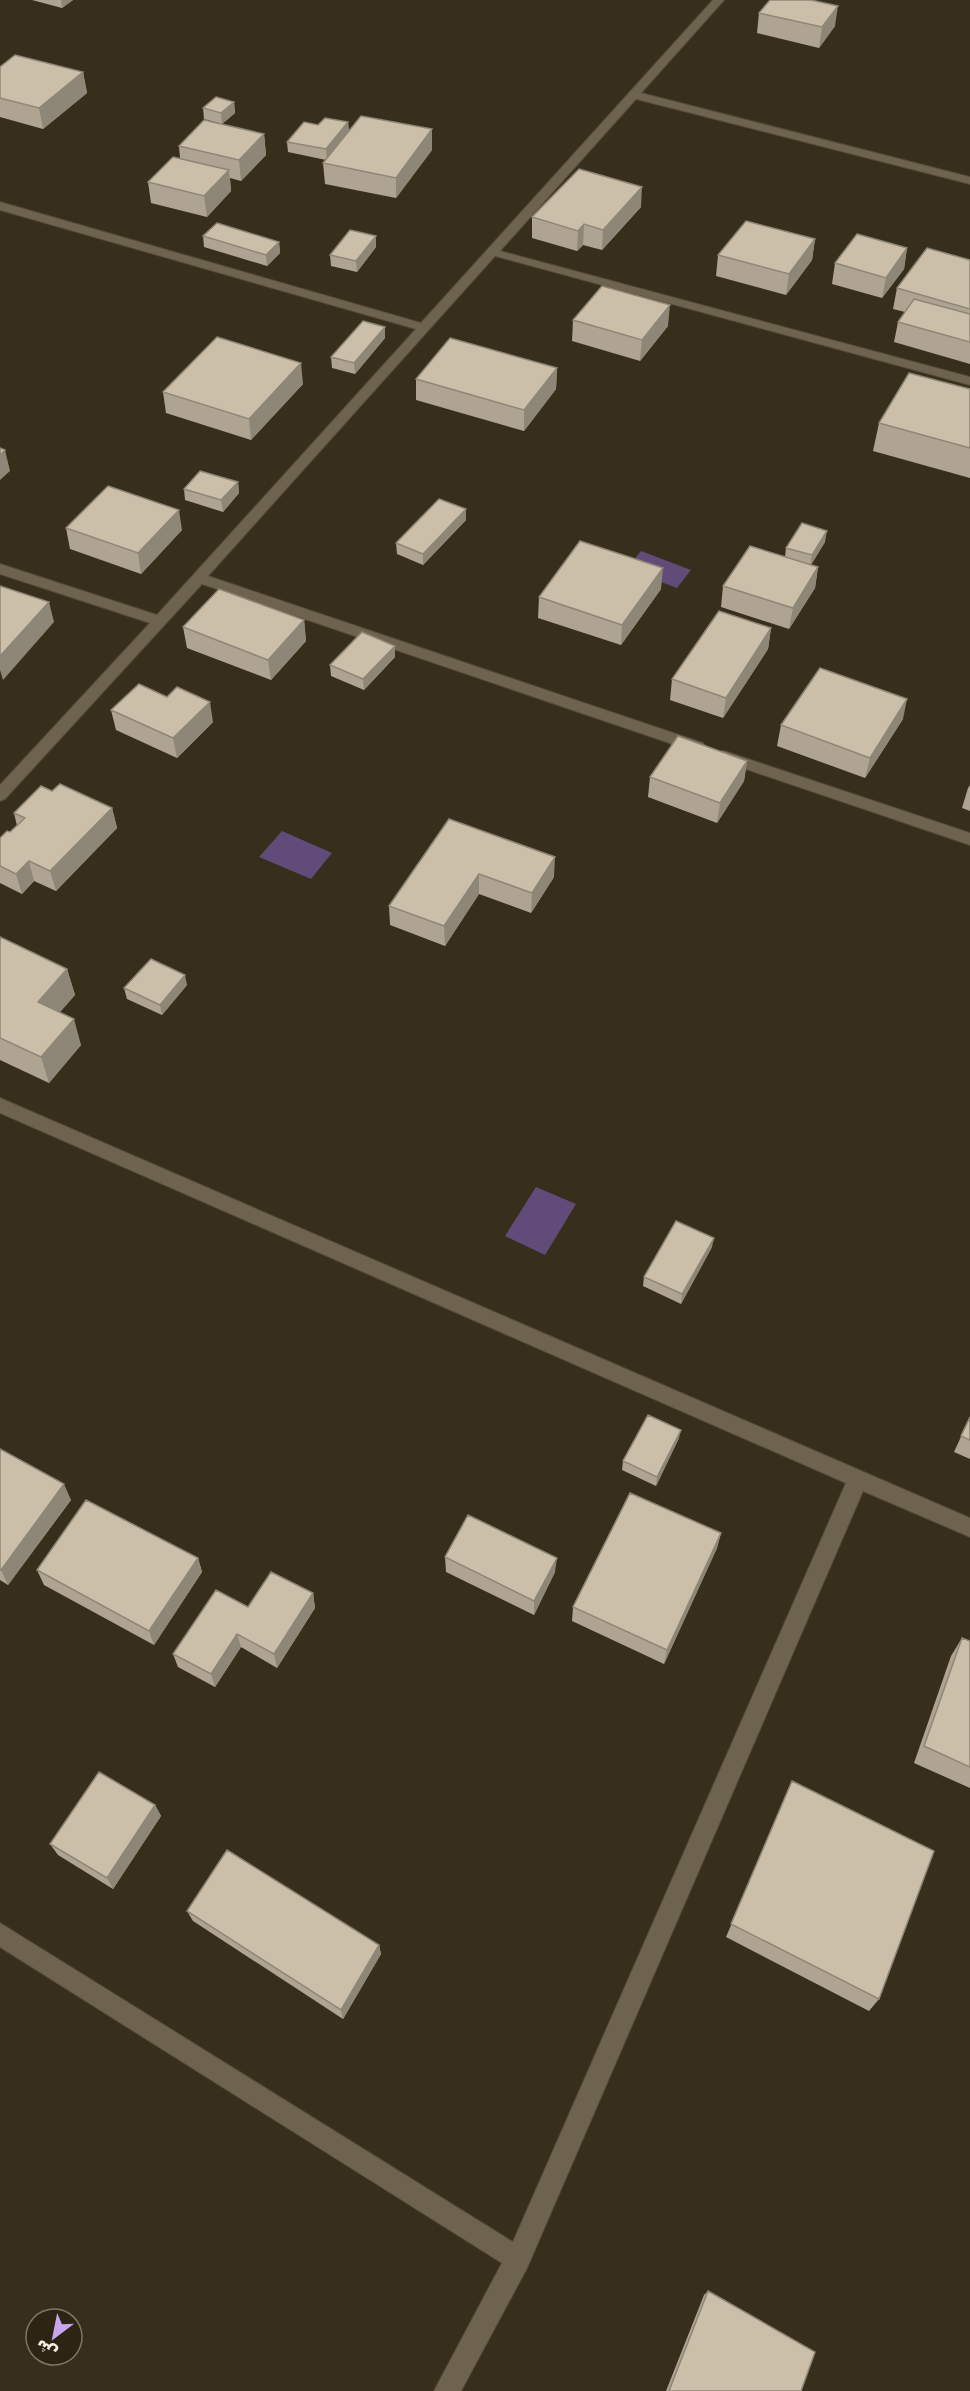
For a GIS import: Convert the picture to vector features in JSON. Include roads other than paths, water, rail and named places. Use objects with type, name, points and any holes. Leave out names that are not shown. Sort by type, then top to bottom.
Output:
[{"type":"street","points":[[0,795],[199,578],[719,0]]},
{"type":"street","points":[[634,95],[970,181]]},
{"type":"street","points":[[0,206],[425,328]]},
{"type":"street","points":[[492,252],[970,381]]},
{"type":"street","points":[[0,569],[160,621]]},
{"type":"street","points":[[199,578],[970,839]]},
{"type":"street","points":[[0,1105],[970,1528]]},
{"type":"street","points":[[447,2391],[518,2259],[858,1479]]},
{"type":"street","points":[[0,1934],[518,2259]]}]
